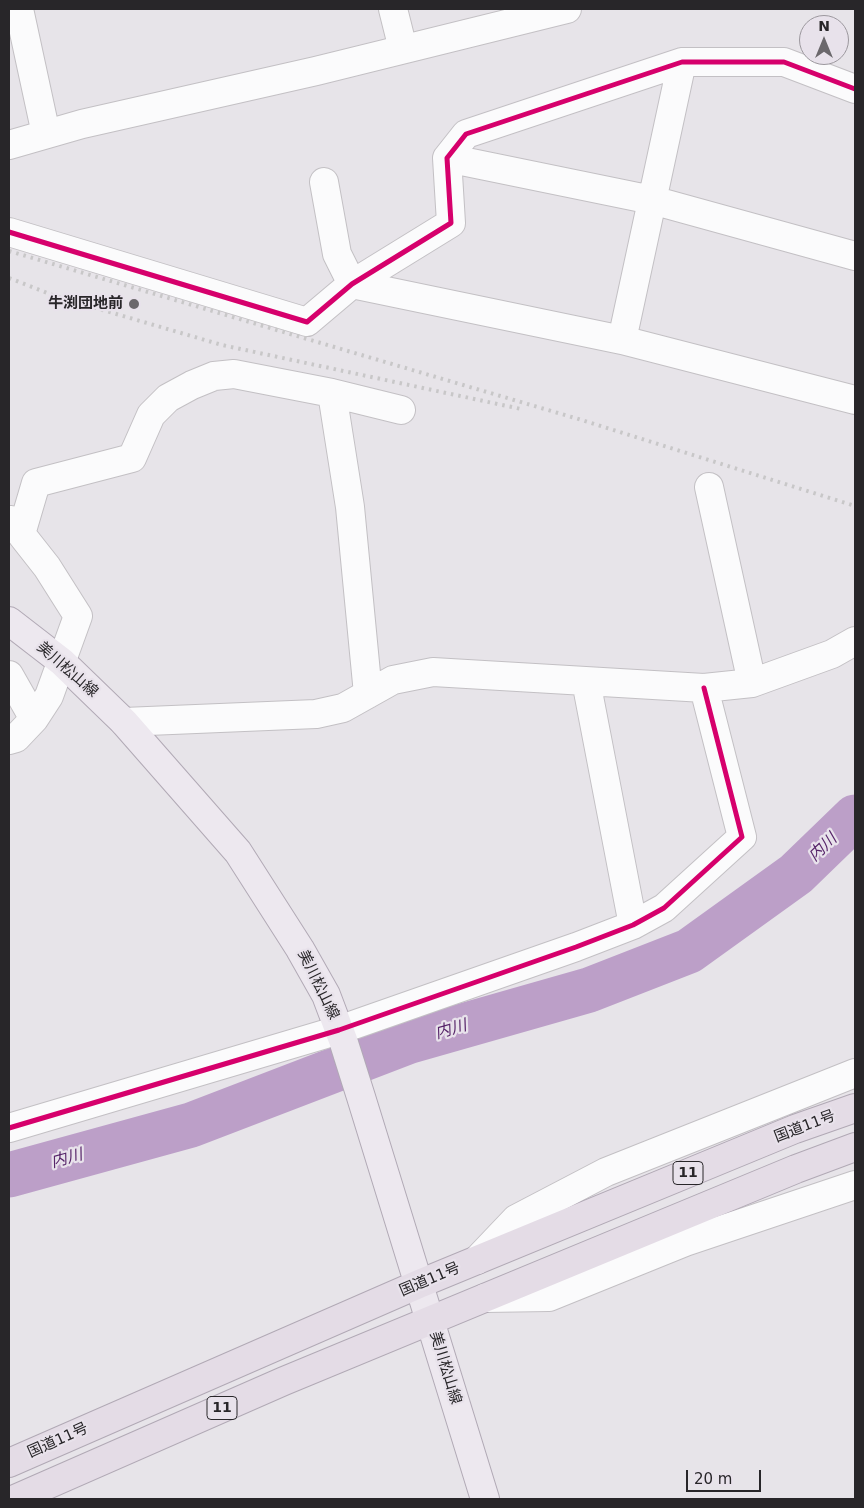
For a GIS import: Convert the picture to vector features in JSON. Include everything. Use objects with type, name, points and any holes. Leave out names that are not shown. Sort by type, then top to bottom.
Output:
[{"type":"highway","name":"国道11号","points":[[9,1462],[476,1260],[795,1129],[855,1108]]},
{"type":"highway","name":"11","points":[[15,1499],[284,1381],[855,1147]]},
{"type":"main road","name":"美川松山線","points":[[9,621],[62,662],[124,722],[238,852],[300,949],[326,996],[361,1097],[485,1499]]},
{"type":"street","points":[[20,9],[46,134]]},
{"type":"street","points":[[393,9],[403,49]]},
{"type":"street","points":[[9,145],[82,124],[567,9]]},
{"type":"street","points":[[9,232],[307,322],[352,284],[451,223],[447,158],[466,134],[682,62],[784,62],[855,89]]},
{"type":"street","points":[[622,340],[682,62]]},
{"type":"street","points":[[447,158],[652,200],[855,256]]},
{"type":"street","points":[[324,182],[337,254],[352,284]]},
{"type":"street","points":[[352,284],[622,340],[855,400]]},
{"type":"street","points":[[9,740],[16,738],[34,719],[49,696],[78,616],[47,567],[15,526],[36,483],[132,458],[151,415],[168,398],[192,384],[214,376],[234,374],[332,393],[401,410]]},
{"type":"street","points":[[332,393],[350,507],[368,694]]},
{"type":"street","points":[[710,487],[752,683]]},
{"type":"street","points":[[124,722],[316,714],[343,708],[393,680],[433,672],[704,688],[752,683],[832,654],[855,641]]},
{"type":"street","points":[[9,675],[34,719]]},
{"type":"street","points":[[586,681],[633,925]]},
{"type":"street","points":[[9,1128],[341,1035],[633,925],[664,908],[742,837],[704,688]]},
{"type":"street","points":[[476,1260],[516,1218],[606,1172],[855,1073]]},
{"type":"street","points":[[485,1298],[549,1297],[685,1242],[855,1185]]},
{"type":"waterway","name":"内川","points":[[9,1175],[191,1125],[410,1041],[589,990],[689,951],[796,874],[855,817]]},
{"type":"railway","points":[[9,251],[575,418],[855,506]]},
{"type":"railway","points":[[9,278],[55,296],[222,345],[521,409]]},
{"type":"cycle path","points":[[9,232],[307,322],[352,284],[451,223],[447,158],[466,134],[682,62],[784,62],[855,89]]},
{"type":"cycle path","points":[[9,1128],[339,1030],[576,947],[633,925],[664,908],[742,837],[704,688]]},
{"type":"place","name":"牛渕団地前","points":[[134,304]]}]
